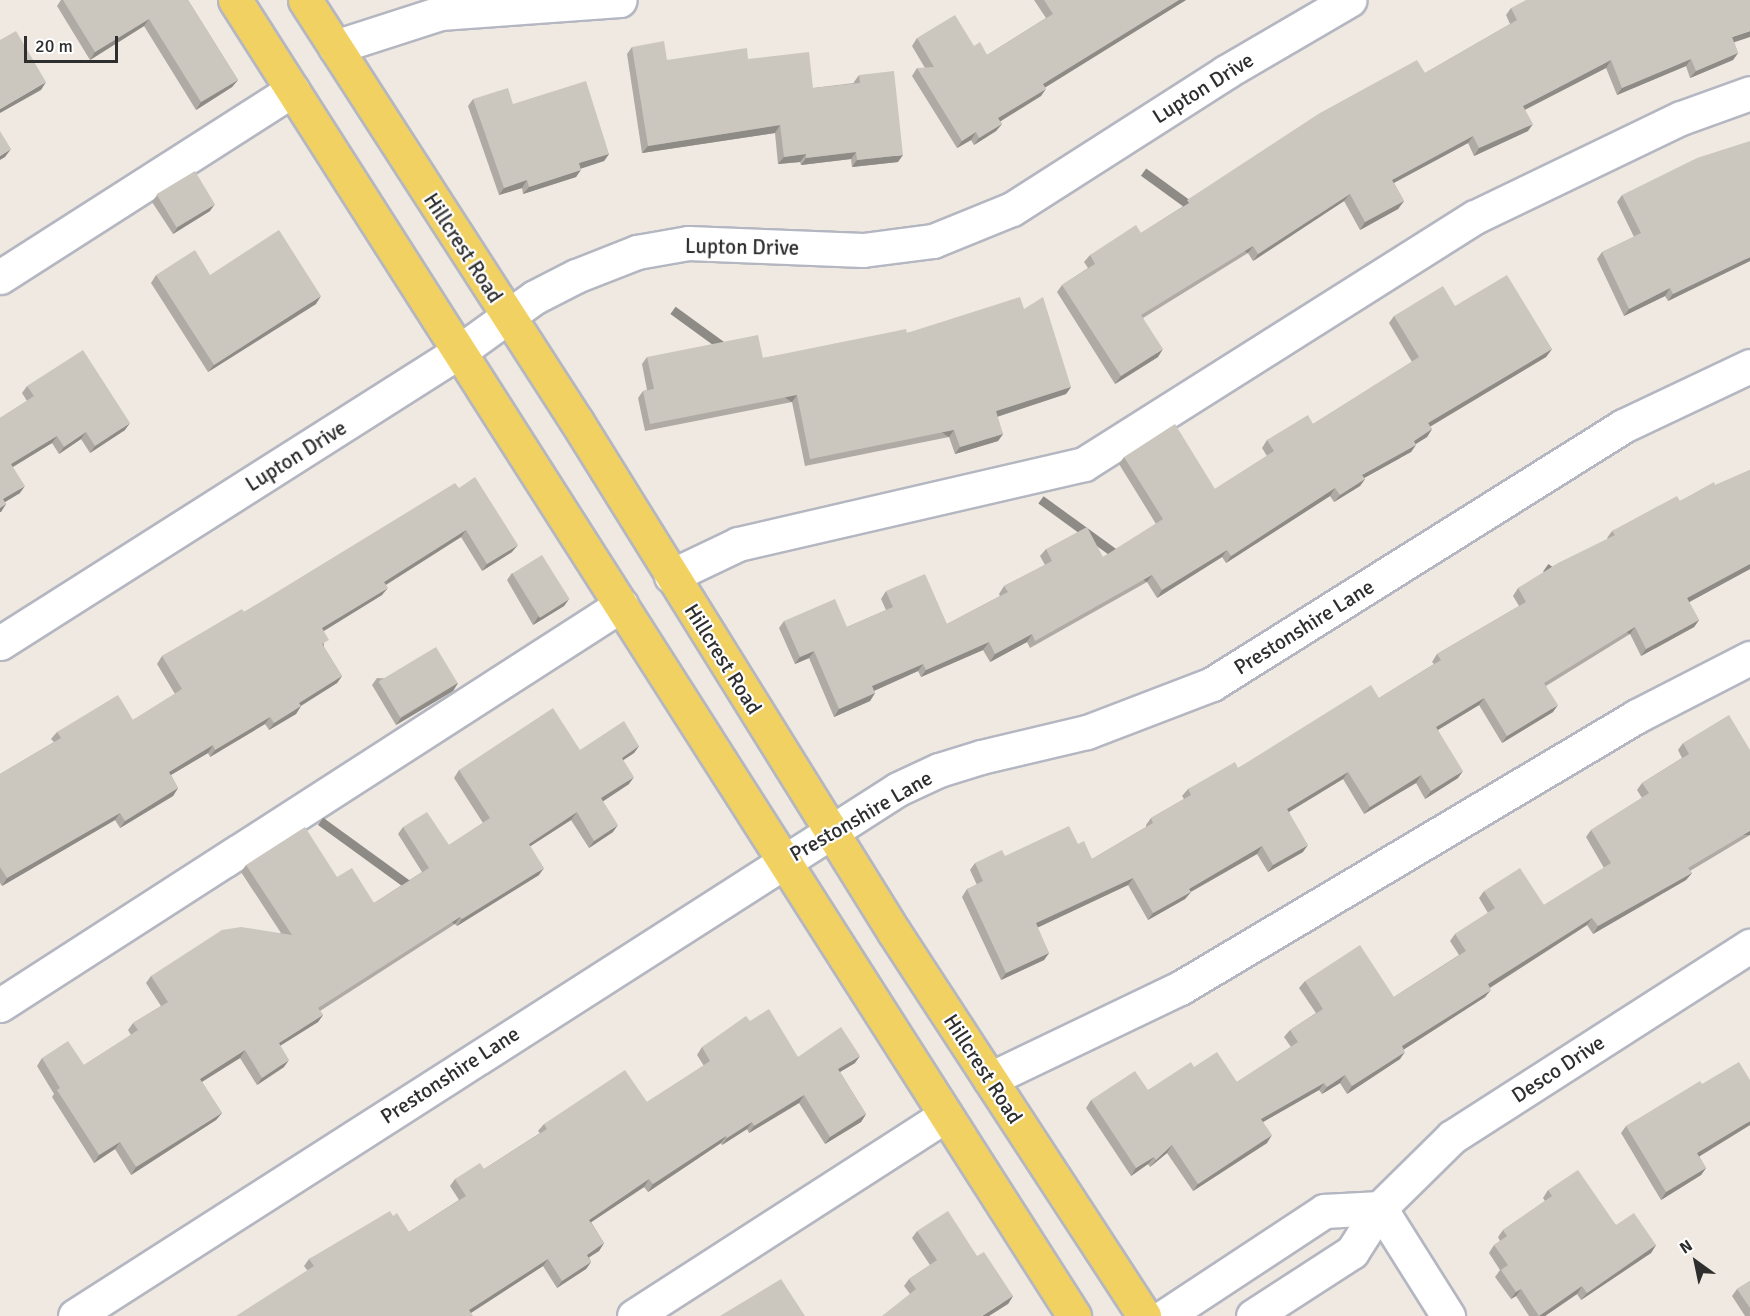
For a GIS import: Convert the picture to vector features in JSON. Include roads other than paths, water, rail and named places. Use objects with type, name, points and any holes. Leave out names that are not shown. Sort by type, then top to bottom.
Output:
[{"type":"main road","points":[[235,0],[784,860],[944,1116],[1074,1316]]},
{"type":"main road","name":"Hillcrest Road","points":[[305,0],[577,422],[894,932],[1144,1316]]},
{"type":"street","points":[[334,47],[440,13],[620,0]]},
{"type":"street","name":"Lupton Drive","points":[[0,643],[460,351],[535,297],[576,276],[637,252],[688,243],[863,250],[933,241],[1012,209],[1226,72],[1349,0]]},
{"type":"street","points":[[0,277],[292,90]]},
{"type":"street","points":[[671,576],[738,544],[1084,464],[1475,217],[1681,118],[1750,93]]},
{"type":"street","name":"Prestonshire Lane","points":[[75,1316],[898,789],[939,770],[1029,744],[1086,732],[1212,684],[1623,426],[1750,366]]},
{"type":"street","points":[[0,1005],[621,605]]},
{"type":"street","points":[[990,1080],[1180,988],[1637,716],[1750,658]]},
{"type":"street","name":"Desco Drive","points":[[1253,1316],[1352,1252],[1380,1208],[1452,1137],[1748,953]]},
{"type":"street","points":[[634,1316],[944,1116]]},
{"type":"street","points":[[1165,1316],[1324,1211],[1380,1208],[1448,1316]]}]
